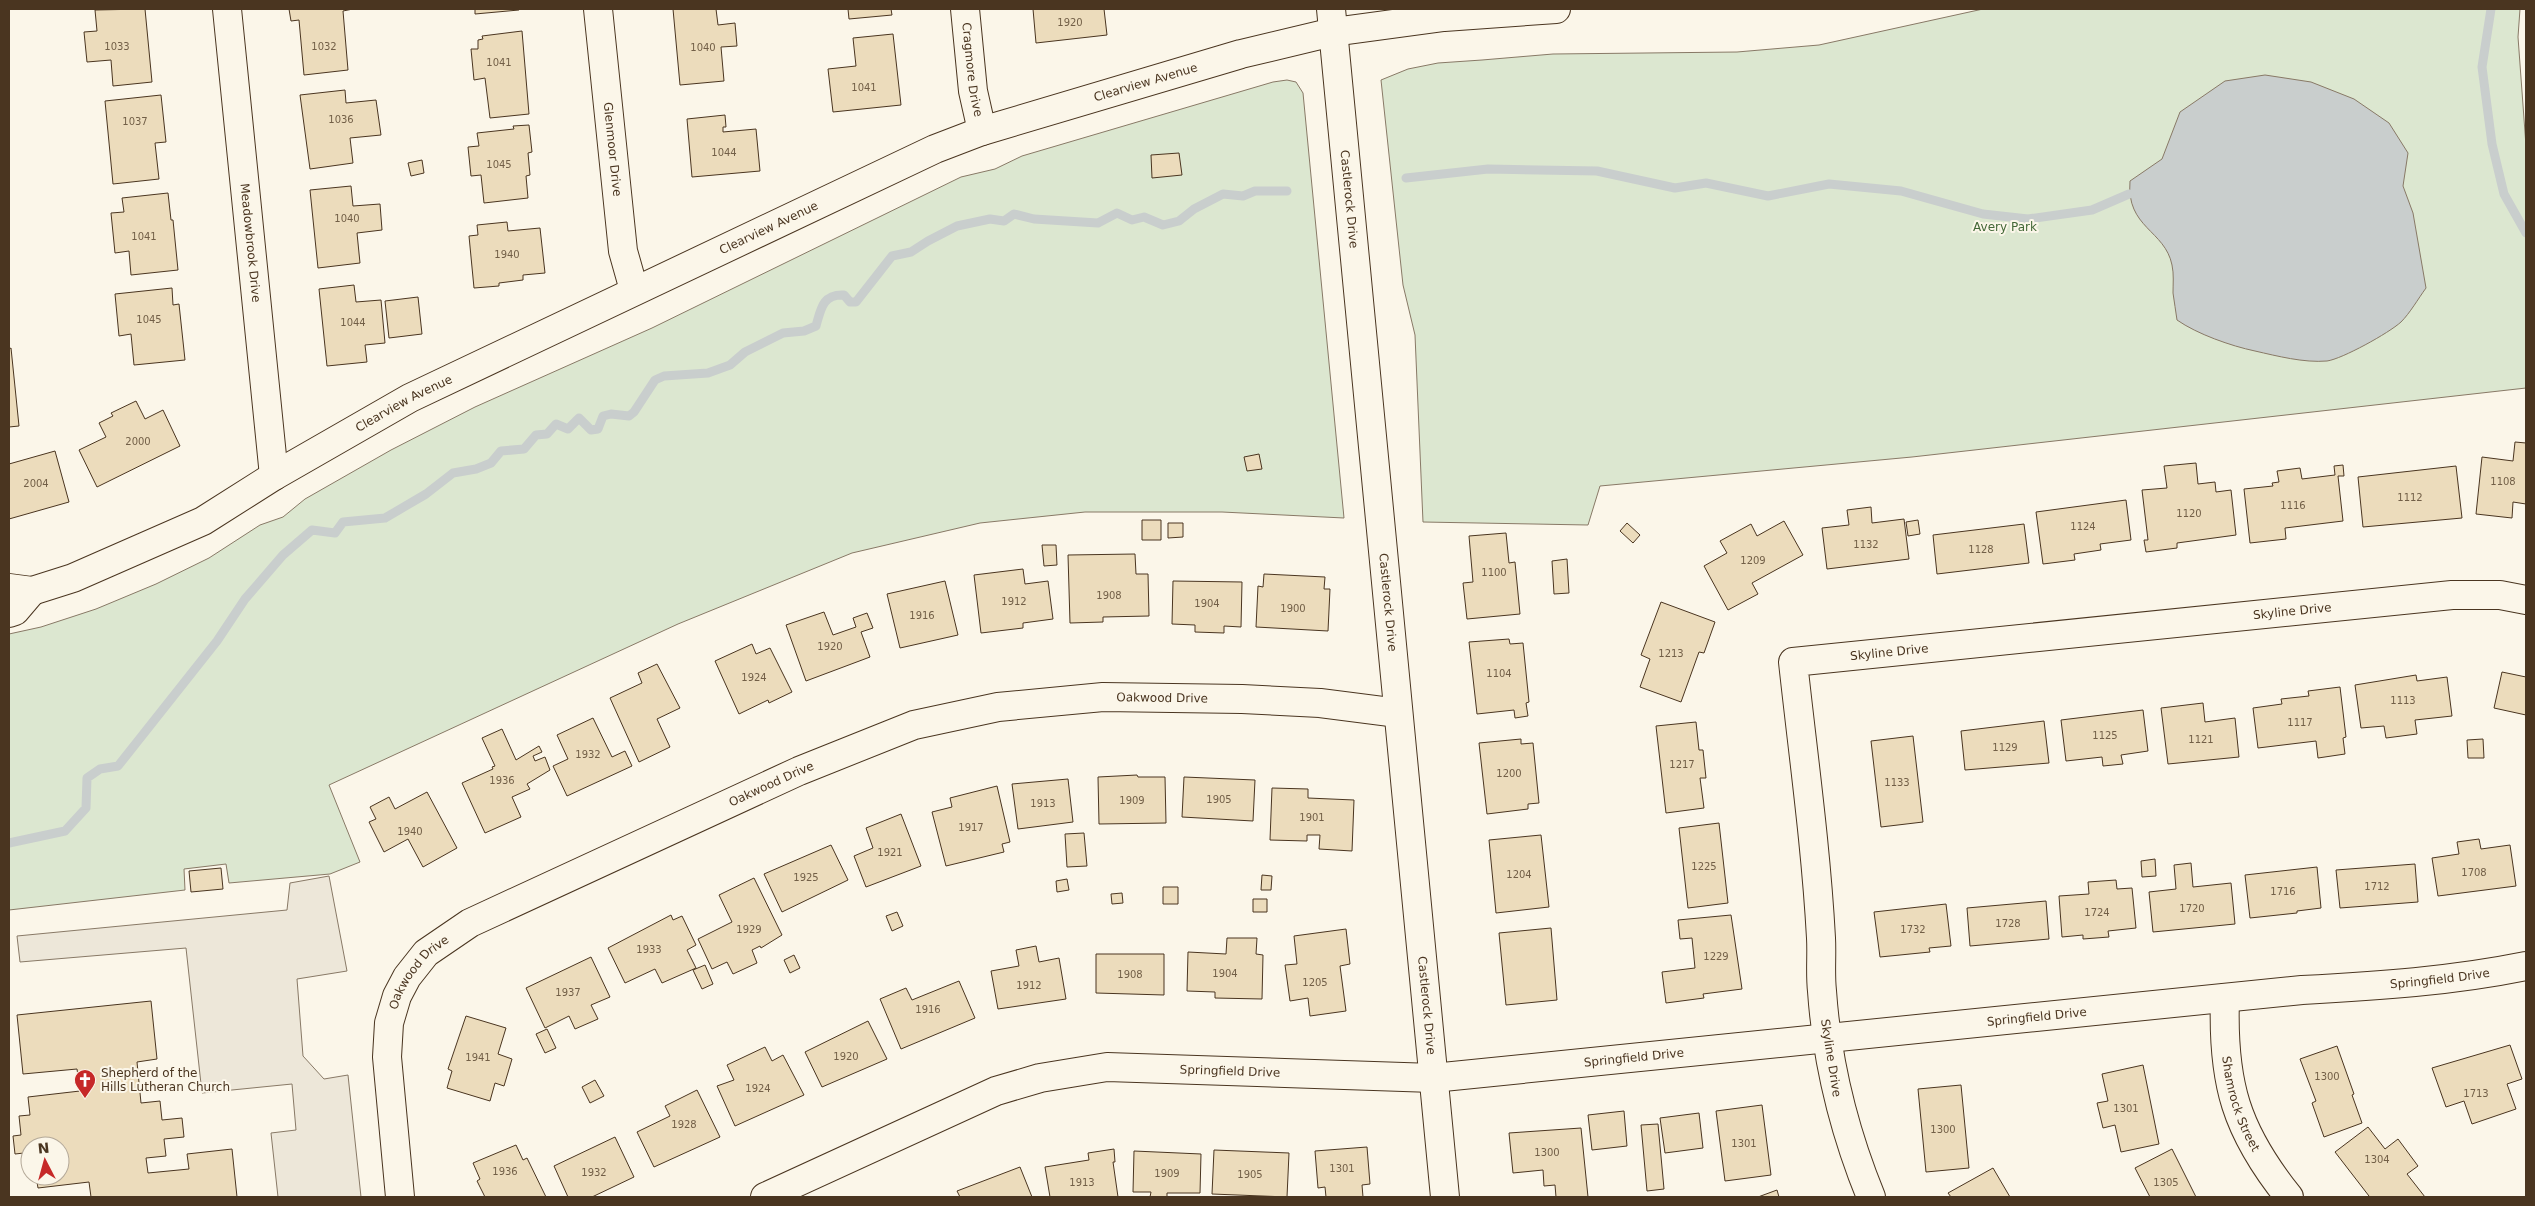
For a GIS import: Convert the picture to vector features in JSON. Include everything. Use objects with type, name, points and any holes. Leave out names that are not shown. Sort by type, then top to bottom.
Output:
[{"type":"street","name":"Meadowbrook Drive","points":[[227,9],[274,476]]},
{"type":"street","name":"Glenmoor Drive","points":[[598,9],[623,251],[634,290]]},
{"type":"street","name":"Cragmore Drive","points":[[965,9],[973,91],[982,131]]},
{"type":"street","name":"Clearview Avenue","points":[[9,613],[15,611],[21,590],[73,578],[203,522],[274,476],[410,398],[934,149],[982,131],[1241,54],[1332,20],[1556,9]]},
{"type":"street","name":"Castlerock Drive","points":[[1332,20],[1444,1197]]},
{"type":"street","name":"Skyline Drive","points":[[1870,1197],[1853,1154],[1839,1104],[1826,1038],[1822,990],[1821,939],[1793,662],[2452,595],[2500,595],[2526,600]]},
{"type":"street","name":"Oakwood Drive","points":[[400,1197],[387,1057],[389,1023],[397,996],[407,976],[426,953],[470,923],[799,771],[923,723],[998,706],[1103,697],[1242,699],[1320,703],[1398,713]]},
{"type":"street","name":"Springfield Drive","points":[[766,1197],[996,1092],[1040,1078],[1107,1067],[1433,1078],[2302,990],[2405,985],[2483,975],[2526,966]]},
{"type":"street","name":"Shamrock Street","points":[[2226,998],[2224,1041],[2229,1083],[2236,1107],[2249,1139],[2272,1175],[2290,1197]]},
{"type":"green space","name":"Avery Park","points":[[1983,9],[2520,9],[2518,37],[2526,146],[2526,388],[1912,457],[1600,486],[1588,525],[1423,522],[1415,335],[1403,285],[1381,80],[1408,69],[1438,63],[1553,54],[1737,52],[1819,45]]},
{"type":"green space","points":[[1287,80],[1296,82],[1303,93],[1344,518],[1222,512],[1085,512],[980,523],[852,553],[678,624],[329,785],[360,862],[330,874],[229,883],[226,864],[184,869],[185,890],[9,910],[9,634],[41,627],[96,609],[156,584],[209,558],[260,525],[283,517],[305,499],[391,450],[475,407],[652,328],[961,177],[995,169],[1022,156],[1273,82]]},
{"type":"shaded area","points":[[2265,75],[2311,82],[2354,99],[2389,123],[2408,153],[2403,186],[2413,213],[2426,288],[2408,314],[2395,327],[2354,351],[2327,361],[2300,360],[2246,349],[2204,335],[2177,320],[2173,293],[2173,268],[2168,253],[2140,219],[2130,197],[2130,181],[2162,159],[2180,112],[2225,81]]},
{"type":"shaded area","points":[[329,876],[347,971],[297,979],[303,1056],[324,1079],[348,1075],[361,1197],[278,1197],[271,1133],[296,1130],[292,1084],[202,1093],[186,948],[20,962],[17,936],[287,910],[290,883]]},
{"type":"building","points":[[145,9],[152,82],[113,86],[111,60],[87,62],[84,32],[97,31],[95,10]]},
{"type":"building","points":[[289,9],[353,9],[343,11],[348,70],[304,75],[299,20],[291,21]]},
{"type":"building","points":[[475,9],[519,9],[519,10],[475,14]]},
{"type":"building","points":[[673,9],[716,9],[718,25],[735,23],[737,46],[721,47],[724,81],[680,85]]},
{"type":"building","points":[[848,9],[891,9],[892,15],[849,19]]},
{"type":"building","points":[[1033,9],[1104,9],[1107,35],[1036,43]]},
{"type":"building","points":[[522,31],[529,114],[490,118],[485,78],[474,80],[471,49],[478,49],[478,40],[483,39],[482,36]]},
{"type":"building","points":[[893,34],[901,105],[833,112],[828,69],[856,66],[853,38]]},
{"type":"building","points":[[345,90],[346,103],[376,100],[381,135],[350,138],[353,163],[310,169],[300,95]]},
{"type":"building","points":[[161,95],[166,142],[155,143],[159,179],[113,184],[105,101]]},
{"type":"building","points":[[725,115],[726,127],[723,127],[723,132],[756,129],[760,171],[692,177],[687,119]]},
{"type":"building","points":[[529,125],[532,152],[528,153],[530,175],[526,176],[528,198],[484,203],[481,175],[471,176],[468,147],[479,146],[477,133],[514,129],[513,126]]},
{"type":"building","points":[[1179,153],[1182,175],[1152,178],[1151,155]]},
{"type":"building","points":[[422,160],[424,173],[411,176],[408,163]]},
{"type":"building","points":[[351,186],[353,206],[380,204],[382,230],[357,233],[360,263],[318,268],[310,190]]},
{"type":"building","points":[[168,193],[178,270],[131,275],[129,251],[115,253],[111,213],[124,212],[122,198]]},
{"type":"building","points":[[507,222],[508,231],[540,228],[545,273],[523,275],[523,280],[499,283],[499,286],[474,288],[469,236],[478,235],[477,225]]},
{"type":"building","points":[[354,285],[356,302],[381,300],[385,343],[365,345],[367,362],[327,366],[319,289]]},
{"type":"building","points":[[172,288],[173,305],[179,304],[185,360],[134,365],[131,334],[119,336],[115,294]]},
{"type":"building","points":[[418,297],[422,334],[389,338],[385,301]]},
{"type":"building","points":[[11,348],[19,426],[9,427],[9,349]]},
{"type":"building","points":[[136,401],[145,419],[163,410],[180,446],[97,487],[79,450],[106,437],[99,423],[113,416],[111,413]]},
{"type":"building","points":[[2515,442],[2526,443],[2526,504],[2513,502],[2512,518],[2476,514],[2482,457],[2513,461]]},
{"type":"building","points":[[55,451],[69,502],[9,519],[9,464]]},
{"type":"building","points":[[1259,454],[1262,469],[1247,471],[1244,457]]},
{"type":"building","points":[[2196,463],[2198,484],[2215,482],[2216,492],[2231,490],[2236,535],[2177,543],[2177,548],[2146,552],[2144,540],[2148,540],[2142,490],[2167,488],[2164,466]]},
{"type":"building","points":[[2343,465],[2344,476],[2338,476],[2343,521],[2285,528],[2286,539],[2250,543],[2244,489],[2273,486],[2272,483],[2279,482],[2277,471],[2300,468],[2302,479],[2335,475],[2334,466]]},
{"type":"building","points":[[2456,466],[2462,518],[2363,527],[2358,477]]},
{"type":"building","points":[[2126,500],[2131,540],[2100,544],[2101,550],[2074,554],[2075,560],[2043,564],[2036,512]]},
{"type":"building","points":[[1871,507],[1872,523],[1904,519],[1909,559],[1827,569],[1822,528],[1849,525],[1847,510]]},
{"type":"building","points":[[1142,520],[1161,520],[1161,540],[1142,540]]},
{"type":"building","points":[[1918,520],[1920,534],[1908,536],[1906,522]]},
{"type":"building","points":[[1784,521],[1803,555],[1752,583],[1758,594],[1728,610],[1704,566],[1727,553],[1720,541],[1751,524],[1757,536]]},
{"type":"building","points":[[1168,523],[1183,523],[1183,537],[1168,538]]},
{"type":"building","points":[[1627,523],[1640,535],[1633,543],[1620,531]]},
{"type":"building","points":[[2024,524],[2029,563],[1937,574],[1933,535]]},
{"type":"building","points":[[1506,533],[1509,563],[1515,562],[1520,614],[1467,619],[1463,583],[1473,582],[1469,536]]},
{"type":"building","points":[[1042,545],[1056,545],[1057,565],[1044,566]]},
{"type":"building","points":[[1135,554],[1136,574],[1148,574],[1149,616],[1103,617],[1103,622],[1070,623],[1068,555]]},
{"type":"building","points":[[1567,559],[1569,593],[1554,594],[1552,561]]},
{"type":"building","points":[[1023,569],[1025,584],[1048,581],[1053,619],[1023,623],[1023,628],[981,633],[974,575]]},
{"type":"building","points":[[1264,574],[1325,577],[1324,589],[1330,589],[1328,631],[1256,627],[1258,586],[1263,587]]},
{"type":"building","points":[[945,581],[958,635],[900,648],[887,594]]},
{"type":"building","points":[[1173,581],[1242,582],[1241,627],[1224,626],[1224,633],[1195,632],[1195,625],[1172,624]]},
{"type":"building","points":[[1661,602],[1715,622],[1704,653],[1699,652],[1681,702],[1640,687],[1650,659],[1641,655]]},
{"type":"building","points":[[824,612],[833,635],[856,627],[853,618],[867,613],[873,628],[861,632],[870,657],[806,681],[786,625]]},
{"type":"building","points":[[1509,639],[1510,644],[1523,643],[1529,702],[1526,703],[1528,716],[1515,718],[1514,710],[1477,714],[1469,642]]},
{"type":"building","points":[[752,644],[756,654],[770,648],[792,692],[769,703],[768,700],[739,714],[715,661]]},
{"type":"building","points":[[657,664],[680,708],[657,719],[670,747],[639,762],[610,698],[642,683],[638,673]]},
{"type":"building","points":[[2502,672],[2526,677],[2526,715],[2494,708]]},
{"type":"building","points":[[2416,675],[2417,681],[2447,677],[2452,716],[2415,720],[2417,734],[2386,738],[2384,726],[2361,728],[2355,685]]},
{"type":"building","points":[[2340,687],[2346,737],[2343,738],[2345,754],[2318,758],[2316,741],[2258,748],[2253,708],[2282,704],[2281,699],[2309,696],[2308,691]]},
{"type":"building","points":[[2203,703],[2205,722],[2235,718],[2239,757],[2168,764],[2161,708]]},
{"type":"building","points":[[2143,710],[2148,751],[2121,755],[2123,764],[2103,766],[2102,757],[2066,761],[2061,720]]},
{"type":"building","points":[[593,718],[612,757],[625,751],[632,766],[567,796],[553,766],[568,759],[557,735]]},
{"type":"building","points":[[2044,721],[2049,763],[1965,770],[1961,731]]},
{"type":"building","points":[[1696,722],[1699,750],[1703,750],[1706,778],[1700,778],[1704,808],[1666,813],[1656,726]]},
{"type":"building","points":[[502,729],[516,760],[539,746],[542,752],[533,756],[535,761],[545,757],[550,770],[527,784],[530,789],[512,797],[521,817],[485,833],[462,783],[493,769],[492,767],[495,766],[482,738]]},
{"type":"building","points":[[1913,736],[1923,822],[1881,827],[1871,741]]},
{"type":"building","points":[[1521,739],[1521,744],[1533,743],[1539,803],[1528,804],[1528,809],[1487,814],[1479,743]]},
{"type":"building","points":[[2483,739],[2484,758],[2468,758],[2467,740]]},
{"type":"building","points":[[1137,775],[1138,777],[1165,777],[1166,823],[1099,824],[1098,777]]},
{"type":"building","points":[[1184,777],[1255,780],[1253,821],[1182,817]]},
{"type":"building","points":[[1068,779],[1073,822],[1018,829],[1012,784]]},
{"type":"building","points":[[997,786],[1010,842],[1002,844],[1004,852],[946,866],[932,812],[952,807],[950,798]]},
{"type":"building","points":[[1272,788],[1308,789],[1308,798],[1354,800],[1352,851],[1319,849],[1320,835],[1307,835],[1307,841],[1270,840]]},
{"type":"building","points":[[427,792],[457,848],[423,867],[408,839],[384,852],[369,822],[376,819],[370,807],[389,797],[395,809]]},
{"type":"building","points":[[901,814],[921,866],[866,887],[854,856],[873,848],[866,828]]},
{"type":"building","points":[[1719,823],[1728,903],[1688,908],[1679,828]]},
{"type":"building","points":[[1084,833],[1087,866],[1067,867],[1065,834]]},
{"type":"building","points":[[1541,835],[1549,907],[1496,913],[1489,840]]},
{"type":"building","points":[[2479,839],[2481,849],[2510,845],[2516,886],[2438,896],[2432,858],[2459,854],[2457,842]]},
{"type":"building","points":[[831,845],[848,880],[782,912],[764,874]]},
{"type":"building","points":[[2155,859],[2156,876],[2142,877],[2141,861]]},
{"type":"building","points":[[2191,863],[2193,887],[2231,883],[2235,924],[2153,932],[2149,892],[2176,889],[2174,865]]},
{"type":"building","points":[[2415,864],[2418,902],[2340,908],[2336,870]]},
{"type":"building","points":[[2317,867],[2321,908],[2297,911],[2297,913],[2250,918],[2245,875]]},
{"type":"building","points":[[221,868],[223,889],[191,892],[189,871]]},
{"type":"building","points":[[1262,875],[1272,876],[1271,890],[1261,890]]},
{"type":"building","points":[[754,878],[782,935],[761,948],[760,946],[752,950],[757,963],[733,974],[727,962],[712,969],[698,939],[732,922],[719,895]]},
{"type":"building","points":[[1067,879],[1069,890],[1057,892],[1056,881]]},
{"type":"building","points":[[2116,880],[2117,889],[2132,888],[2136,928],[2108,931],[2109,937],[2083,939],[2083,935],[2062,937],[2059,896],[2089,894],[2088,882]]},
{"type":"building","points":[[1163,887],[1178,887],[1178,904],[1163,904]]},
{"type":"building","points":[[1122,893],[1123,903],[1112,904],[1111,894]]},
{"type":"building","points":[[1253,899],[1267,899],[1267,912],[1253,912]]},
{"type":"building","points":[[2046,901],[2049,939],[1970,946],[1967,908]]},
{"type":"building","points":[[1946,904],[1951,946],[1929,948],[1930,952],[1880,957],[1874,912]]},
{"type":"building","points":[[897,912],[903,926],[892,931],[886,916]]},
{"type":"building","points":[[671,915],[673,920],[682,916],[696,945],[687,950],[696,968],[662,983],[655,969],[625,983],[608,948]]},
{"type":"building","points":[[1731,915],[1742,989],[1703,994],[1704,998],[1666,1003],[1662,972],[1695,968],[1692,938],[1680,939],[1678,920]]},
{"type":"building","points":[[1551,928],[1557,1000],[1506,1005],[1499,933]]},
{"type":"building","points":[[1346,929],[1350,964],[1340,966],[1346,1011],[1310,1016],[1308,998],[1290,1001],[1285,965],[1297,964],[1294,936]]},
{"type":"building","points":[[1227,938],[1257,938],[1256,954],[1263,955],[1262,999],[1215,998],[1215,992],[1187,991],[1188,952],[1226,954]]},
{"type":"building","points":[[1036,946],[1039,962],[1059,958],[1066,999],[998,1009],[991,971],[1019,966],[1016,950]]},
{"type":"building","points":[[1096,954],[1164,954],[1164,995],[1096,993]]},
{"type":"building","points":[[794,955],[800,968],[790,973],[784,960]]},
{"type":"building","points":[[591,957],[610,997],[591,1005],[598,1019],[575,1029],[569,1016],[545,1028],[526,988]]},
{"type":"building","points":[[705,965],[713,984],[702,989],[693,970]]},
{"type":"building","points":[[959,981],[975,1018],[901,1049],[880,999],[906,988],[912,1000]]},
{"type":"building","name":"Shepherd of the Hills Lutheran Church","points":[[151,1001],[157,1059],[137,1062],[141,1103],[160,1101],[162,1120],[182,1118],[184,1137],[164,1139],[166,1156],[146,1158],[148,1173],[189,1169],[187,1154],[232,1149],[237,1197],[91,1197],[89,1182],[70,1184],[70,1136],[20,1136],[20,1153],[15,1154],[13,1136],[21,1135],[19,1116],[30,1115],[28,1097],[80,1091],[77,1069],[23,1074],[17,1015]]},
{"type":"building","points":[[466,1016],[506,1028],[498,1054],[512,1059],[504,1086],[495,1083],[490,1101],[447,1088],[452,1071],[448,1069]]},
{"type":"building","points":[[868,1021],[887,1059],[822,1087],[805,1052]]},
{"type":"building","points":[[547,1029],[556,1048],[545,1053],[536,1034]]},
{"type":"building","points":[[2510,1045],[2522,1079],[2507,1084],[2516,1109],[2472,1124],[2464,1101],[2446,1107],[2432,1068]]},
{"type":"building","points":[[2337,1046],[2362,1123],[2324,1137],[2312,1103],[2316,1101],[2300,1059]]},
{"type":"building","points":[[765,1047],[772,1061],[783,1055],[804,1095],[735,1126],[717,1086],[734,1080],[727,1065]]},
{"type":"building","points":[[2143,1065],[2159,1144],[2121,1152],[2115,1125],[2103,1128],[2097,1103],[2108,1101],[2102,1074]]},
{"type":"building","points":[[595,1080],[604,1096],[590,1103],[582,1087]]},
{"type":"building","points":[[1961,1085],[1969,1168],[1926,1172],[1918,1089]]},
{"type":"building","points":[[697,1090],[720,1137],[654,1167],[637,1132],[670,1116],[665,1106]]},
{"type":"building","points":[[1762,1105],[1771,1175],[1725,1181],[1716,1111]]},
{"type":"building","points":[[1624,1111],[1627,1146],[1592,1150],[1588,1115]]},
{"type":"building","points":[[1699,1113],[1703,1148],[1665,1153],[1660,1118]]},
{"type":"building","points":[[1658,1124],[1664,1189],[1647,1191],[1641,1125]]},
{"type":"building","points":[[2368,1127],[2385,1149],[2398,1139],[2418,1166],[2407,1174],[2425,1197],[2367,1197],[2369,1196],[2335,1152]]},
{"type":"building","points":[[1581,1128],[1588,1197],[1556,1197],[1555,1185],[1544,1186],[1543,1170],[1513,1173],[1509,1133]]},
{"type":"building","points":[[615,1137],[634,1177],[592,1197],[568,1197],[554,1166]]},
{"type":"building","points":[[516,1145],[523,1160],[527,1158],[546,1197],[485,1197],[477,1181],[480,1179],[473,1163]]},
{"type":"building","points":[[1367,1147],[1370,1184],[1362,1185],[1363,1197],[1326,1197],[1325,1187],[1318,1188],[1315,1151]]},
{"type":"building","points":[[1114,1149],[1115,1162],[1113,1162],[1118,1197],[1050,1197],[1045,1167],[1089,1160],[1088,1153]]},
{"type":"building","points":[[2172,1149],[2196,1197],[2150,1197],[2135,1168]]},
{"type":"building","points":[[1214,1150],[1289,1153],[1287,1197],[1212,1194]]},
{"type":"building","points":[[1134,1151],[1201,1154],[1200,1193],[1167,1193],[1167,1197],[1150,1197],[1151,1192],[1133,1192]]},
{"type":"building","points":[[1020,1167],[1032,1197],[960,1197],[957,1191]]},
{"type":"building","points":[[1993,1168],[2010,1197],[1951,1197],[1948,1193]]},
{"type":"building","name":"Shepherd of the Hills Lutheran Church","points":[[38,1186],[55,1186],[38,1188]]},
{"type":"building","points":[[1777,1190],[1779,1197],[1758,1197]]},
{"type":"waterway","points":[[2491,9],[2482,67],[2492,144],[2504,194],[2526,233]]},
{"type":"waterway","points":[[1406,178],[1488,169],[1597,171],[1675,188],[1706,183],[1768,196],[1829,184],[1901,191],[1983,214],[2028,219],[2092,210],[2129,194]]},
{"type":"waterway","points":[[9,843],[65,831],[86,808],[87,778],[100,769],[118,766],[217,641],[245,599],[283,555],[312,530],[335,533],[343,522],[385,518],[426,494],[453,473],[476,469],[491,463],[501,451],[524,449],[536,435],[547,434],[556,424],[568,429],[579,418],[591,430],[598,429],[603,416],[611,414],[629,416],[634,412],[655,380],[664,376],[708,373],[730,365],[745,352],[783,333],[804,331],[816,326],[824,303],[831,297],[844,295],[850,302],[856,302],[892,256],[911,252],[957,226],[990,219],[1004,221],[1014,214],[1034,219],[1098,223],[1117,213],[1132,220],[1144,217],[1163,225],[1179,221],[1194,209],[1223,194],[1243,196],[1255,191],[1287,191]]},
{"type":"place","name":"Shepherd of the Hills Lutheran Church","points":[[85,1099]]}]
